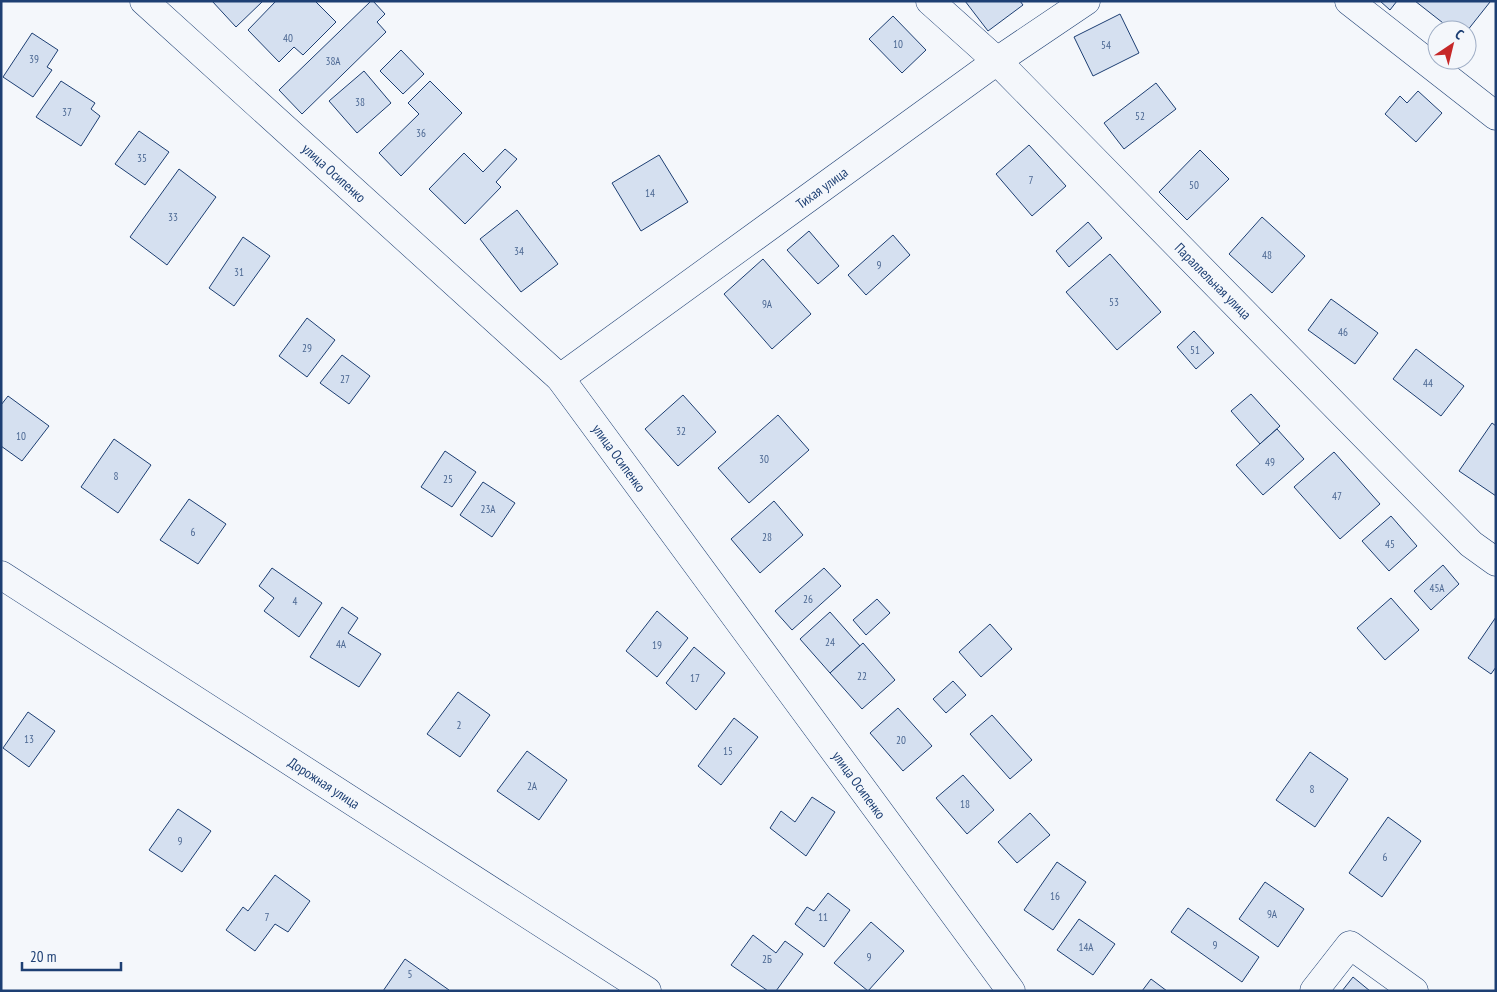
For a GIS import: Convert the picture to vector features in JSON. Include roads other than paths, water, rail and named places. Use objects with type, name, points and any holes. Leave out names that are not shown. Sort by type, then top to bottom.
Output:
[{"type":"street","name":"улица Осипенко","points":[[144,1],[560,378],[1011,991]]},
{"type":"street","name":"Параллельная улица","points":[[930,1],[997,61],[1472,544],[1496,562]]},
{"type":"street","name":"Тихая улица","points":[[560,378],[997,61],[1086,1]]},
{"type":"street","points":[[1349,1],[1496,116]]},
{"type":"street","name":"Дорожная улица","points":[[1,575],[647,991]]},
{"type":"street","points":[[1314,991],[1350,944],[1414,991]]}]
